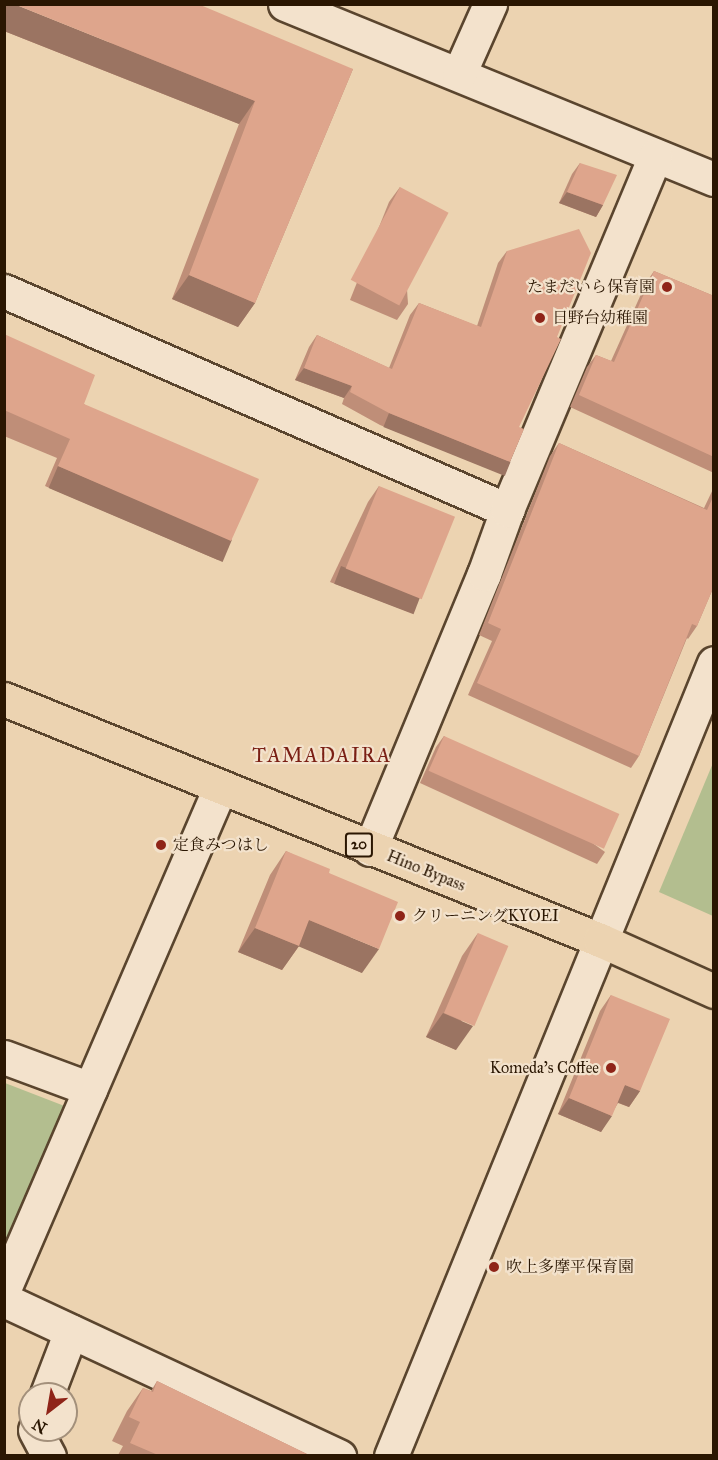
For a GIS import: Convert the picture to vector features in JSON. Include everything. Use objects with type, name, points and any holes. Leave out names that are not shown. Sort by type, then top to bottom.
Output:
[{"type":"highway","name":"Hino Bypass","points":[[4,699],[370,849],[600,940],[714,991]]},
{"type":"street","points":[[285,4],[714,179]]},
{"type":"street","points":[[459,74],[490,4]]},
{"type":"street","points":[[370,849],[484,574],[507,510],[656,156]]},
{"type":"street","points":[[4,291],[507,510]]},
{"type":"street","points":[[391,1455],[451,1315],[600,940],[714,663]]},
{"type":"street","points":[[4,1289],[220,788]]},
{"type":"street","points":[[4,1057],[90,1089]]},
{"type":"street","points":[[4,1300],[339,1455]]},
{"type":"street","points":[[52,1382],[71,1331]]},
{"type":"green space","points":[[713,763],[714,916],[659,892]]},
{"type":"green space","points":[[5,1083],[67,1107],[5,1253]]},
{"type":"building","points":[[14,4],[198,4],[353,69],[255,303],[189,275],[255,101]]},
{"type":"building","points":[[580,163],[617,175],[603,205],[567,192]]},
{"type":"building","points":[[400,187],[449,213],[399,306],[351,280]]},
{"type":"building","points":[[579,229],[591,253],[557,337],[561,339],[519,427],[524,429],[510,462],[389,413],[350,392],[352,386],[304,368],[317,335],[392,369],[419,303],[481,327],[507,251]]},
{"type":"building","points":[[654,271],[714,296],[714,457],[579,395],[596,355],[614,362]]},
{"type":"building","points":[[4,334],[95,375],[84,404],[259,479],[231,541],[58,466],[70,439],[4,410]]},
{"type":"building","points":[[559,443],[707,510],[714,495],[714,586],[697,626],[692,624],[639,756],[477,683],[501,629],[488,623]]},
{"type":"building","points":[[379,486],[455,517],[422,599],[346,569]]},
{"type":"building","points":[[444,736],[619,814],[604,849],[429,771]]},
{"type":"building","points":[[286,851],[330,869],[329,873],[398,902],[379,949],[309,920],[299,946],[255,928]]},
{"type":"building","points":[[478,933],[508,946],[474,1026],[444,1013]]},
{"type":"building","name":"Komeda's Coffee","points":[[611,995],[670,1019],[640,1091],[625,1085],[612,1116],[569,1098]]},
{"type":"building","points":[[157,1381],[309,1455],[158,1455],[130,1443],[140,1422],[129,1417],[143,1388],[153,1392]]},
{"type":"place","name":"たまだいら保育園","points":[[667,287]]},
{"type":"place","name":"日野台幼稚園","points":[[540,318]]},
{"type":"place","name":"定食みつはし","points":[[161,845]]},
{"type":"place","name":"クリーニングKYOEI","points":[[400,916]]},
{"type":"place","name":"Komeda's Coffee","points":[[611,1068]]},
{"type":"place","name":"吹上多摩平保育園","points":[[494,1267]]},
{"type":"district","name":"TAMADAIRA","points":[[322,755]]}]
